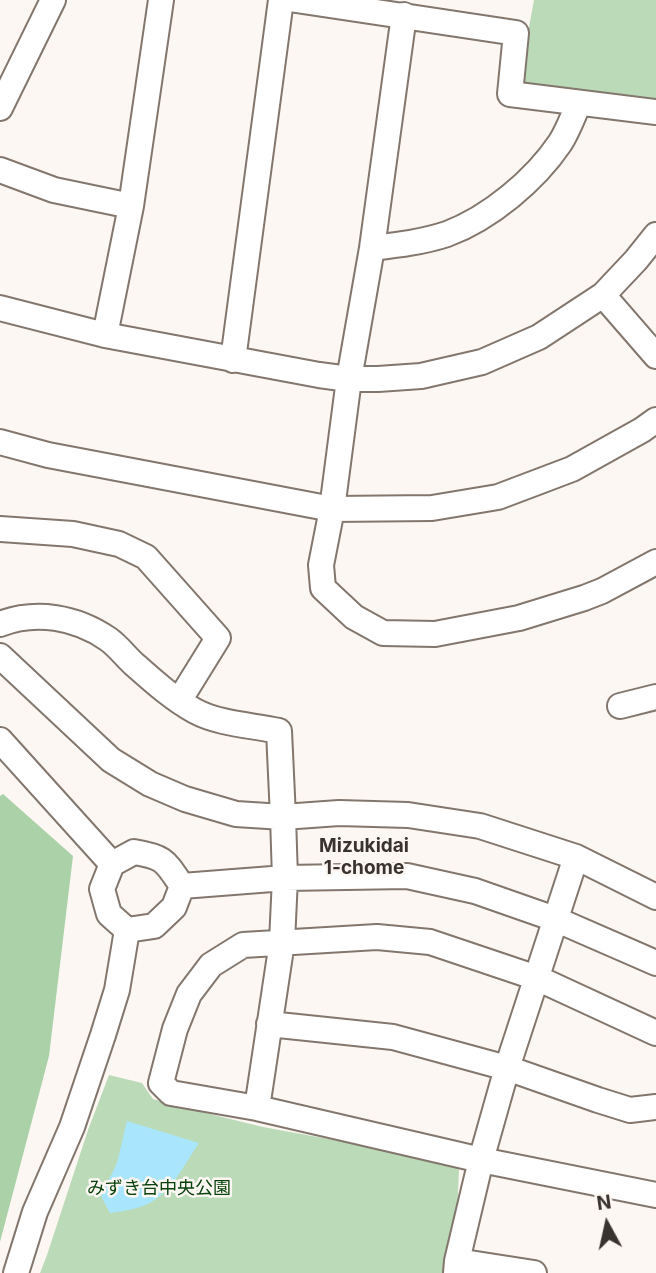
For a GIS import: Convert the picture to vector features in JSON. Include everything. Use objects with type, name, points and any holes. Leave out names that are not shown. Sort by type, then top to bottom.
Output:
[{"type":"street","points":[[0,108],[53,0]]},
{"type":"street","points":[[105,335],[131,206],[160,0]]},
{"type":"street","points":[[233,360],[281,0]]},
{"type":"street","points":[[296,0],[516,33],[510,94],[656,112]]},
{"type":"street","points":[[404,16],[372,248],[321,565],[323,588],[354,617],[383,633],[435,634],[519,618],[602,592],[656,562]]},
{"type":"street","points":[[372,248],[402,245],[447,234],[479,218],[506,200],[530,180],[562,142],[579,103]]},
{"type":"street","points":[[0,170],[54,190],[131,206]]},
{"type":"street","points":[[0,308],[105,335],[319,375],[349,379],[421,376],[482,362],[539,337],[603,295],[656,235]]},
{"type":"street","points":[[603,295],[656,356]]},
{"type":"street","points":[[0,442],[48,455],[332,509],[432,508],[498,497],[572,469],[656,420]]},
{"type":"street","points":[[0,529],[74,534],[119,544],[146,558],[218,638],[179,701]]},
{"type":"street","points":[[0,624],[37,616],[74,621],[108,639],[135,665],[179,701],[197,712],[278,731],[284,817],[282,942],[257,1108]]},
{"type":"street","points":[[0,656],[111,760],[150,784],[185,799],[236,814],[284,817],[339,813],[408,816],[480,826],[576,857],[656,897]]},
{"type":"street","points":[[620,706],[656,697]]},
{"type":"street","points":[[0,740],[112,864]]},
{"type":"street","points":[[127,930],[109,914],[102,889],[112,864],[134,852],[155,855],[167,864],[182,886]]},
{"type":"street","points":[[534,1273],[456,1267],[481,1160],[576,857]]},
{"type":"street","points":[[182,886],[285,878],[407,876],[475,891],[555,919],[656,963]]},
{"type":"street","points":[[127,930],[154,926],[174,907],[182,886]]},
{"type":"street","points":[[16,1273],[35,1212],[72,1127],[103,1035],[117,990],[127,930]]},
{"type":"street","points":[[656,1033],[537,978],[430,942],[377,937],[243,945],[211,965],[189,994],[175,1029],[161,1083],[171,1093],[257,1108],[481,1160],[656,1195]]},
{"type":"street","points":[[269,1024],[393,1037],[508,1068],[630,1110],[656,1107]]},
{"type":"green space","points":[[534,0],[656,0],[656,104],[519,81]]},
{"type":"green space","points":[[3,794],[73,856],[49,1056],[0,1242],[0,796]]},
{"type":"green space","name":"みずき台中央公園","points":[[109,1075],[142,1083],[153,1099],[177,1106],[263,1127],[405,1153],[459,1169],[457,1216],[446,1273],[40,1273]]},
{"type":"water","points":[[127,1121],[199,1143],[173,1182],[160,1196],[143,1206],[110,1213],[101,1196],[117,1163]]},
{"type":"district","name":"Mizukidai 1-chome","points":[[364,857]]}]
